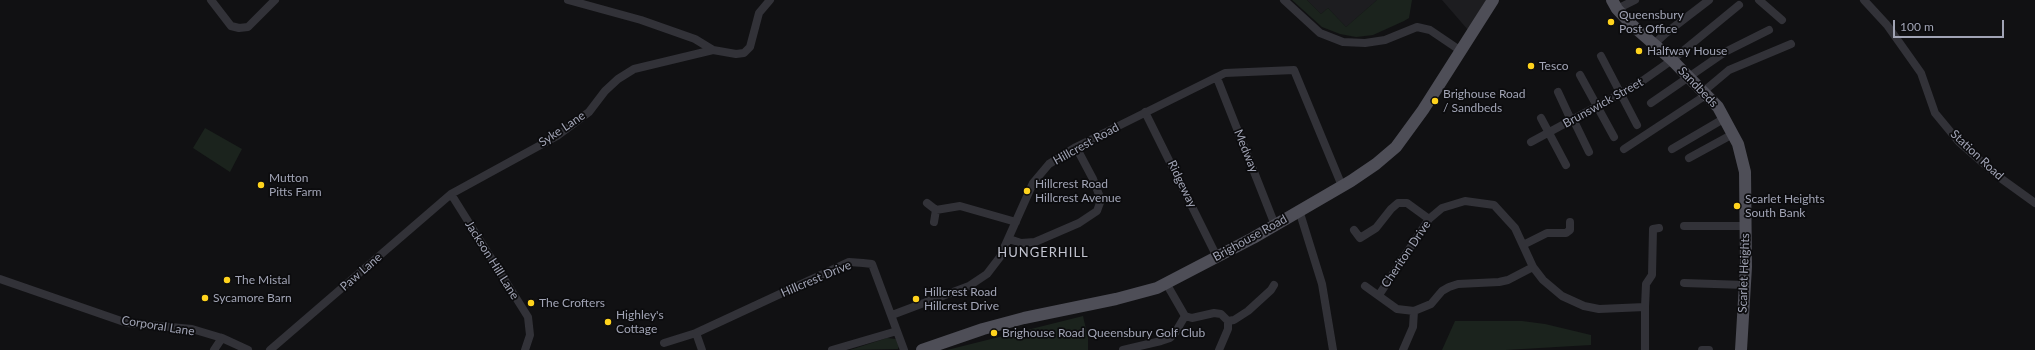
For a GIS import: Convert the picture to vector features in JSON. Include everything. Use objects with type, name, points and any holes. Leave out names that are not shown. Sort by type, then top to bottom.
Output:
[{"type":"main road","name":"Brighouse Road","points":[[922,350],[983,329],[1024,318],[1116,299],[1156,288],[1217,257],[1342,186],[1376,164],[1396,146],[1422,110],[1494,0]]},
{"type":"main road","name":"Sandbeds","points":[[1615,5],[1653,45],[1672,60],[1718,107],[1738,144],[1745,172],[1746,196]]},
{"type":"main road","name":"Scarlet Heights","points":[[1741,350],[1745,285],[1746,196]]},
{"type":"street","points":[[211,0],[232,26],[239,28],[248,27],[275,0]]},
{"type":"street","points":[[568,0],[642,20],[695,39],[713,50],[736,54],[744,52],[750,47],[759,13],[770,0]]},
{"type":"street","points":[[1284,0],[1300,17],[1320,33],[1343,42],[1365,44],[1385,40],[1417,26],[1430,30],[1460,51]]},
{"type":"street","points":[[1615,5],[1635,0]]},
{"type":"street","points":[[1653,45],[1666,33],[1709,0]]},
{"type":"street","points":[[1760,0],[1782,20]]},
{"type":"street","name":"Station Road","points":[[1864,0],[1887,25],[1921,73],[1935,113],[1959,142],[1998,177],[2035,203]]},
{"type":"street","name":"Brunswick Street","points":[[1532,142],[1638,84],[1672,60],[1739,5]]},
{"type":"street","points":[[1651,103],[1724,52],[1770,30]]},
{"type":"street","points":[[1624,149],[1705,93],[1729,70],[1791,44]]},
{"type":"street","name":"Syke Lane","points":[[451,194],[557,136],[589,112],[605,91],[618,79],[634,69],[713,50]]},
{"type":"street","points":[[1601,56],[1637,125]]},
{"type":"street","name":"Hillcrest Road","points":[[892,314],[969,286],[987,274],[1000,257],[1033,183],[1049,164],[1076,147],[1226,73],[1294,70],[1342,186]]},
{"type":"street","points":[[1580,75],[1614,137]]},
{"type":"street","name":"Medway","points":[[1217,78],[1275,225]]},
{"type":"street","points":[[1558,92],[1589,152]]},
{"type":"street","name":"Ridgeway","points":[[1145,112],[1217,257]]},
{"type":"street","points":[[1541,118],[1566,165]]},
{"type":"street","points":[[1672,149],[1725,118]]},
{"type":"street","points":[[1689,158],[1733,134]]},
{"type":"street","points":[[1009,238],[1021,242],[1035,242],[1079,223],[1097,211],[1101,200],[1093,179],[1076,147]]},
{"type":"street","name":"Paw Lane","points":[[270,350],[451,194]]},
{"type":"street","name":"Jackson Hill Lane","points":[[451,194],[528,317],[530,335],[525,350]]},
{"type":"street","name":"Cheriton Drive","points":[[1379,295],[1429,219],[1442,208],[1465,201],[1494,205],[1514,228],[1533,267],[1553,289],[1562,296],[1584,306],[1599,309],[1644,307]]},
{"type":"street","points":[[927,203],[936,210],[960,206],[1016,222]]},
{"type":"street","points":[[1354,230],[1360,238],[1376,228],[1391,209],[1398,204],[1407,203],[1429,219]]},
{"type":"street","points":[[934,222],[936,210]]},
{"type":"street","points":[[1299,210],[1322,284],[1333,350]]},
{"type":"street","points":[[1523,245],[1547,233],[1566,233],[1570,230],[1570,222]]},
{"type":"street","points":[[1684,226],[1746,226]]},
{"type":"street","points":[[1645,350],[1644,307],[1646,284],[1652,275],[1653,228]]},
{"type":"street","name":"Hillcrest Drive","points":[[664,343],[696,333],[850,262],[872,264],[892,314],[904,350]]},
{"type":"street","points":[[1365,286],[1397,309],[1414,311],[1431,304],[1442,291],[1449,287],[1463,284],[1500,282],[1533,267]]},
{"type":"street","name":"Corporal Lane","points":[[0,279],[127,323],[192,329],[222,338],[248,350]]},
{"type":"street","points":[[1166,283],[1185,316],[1192,318],[1214,313],[1221,314],[1228,321],[1228,329],[1219,350]]},
{"type":"street","points":[[1684,283],[1745,285]]},
{"type":"street","points":[[1228,321],[1234,320],[1248,311],[1273,290]]},
{"type":"street","points":[[1403,350],[1413,326],[1414,311]]},
{"type":"street","points":[[1123,350],[1170,338],[1175,333],[1185,316]]},
{"type":"street","points":[[832,350],[897,331]]},
{"type":"street","points":[[696,333],[702,350]]},
{"type":"street","points":[[214,350],[222,338]]},
{"type":"street","points":[[1702,350],[1709,350]]},
{"type":"shaded area","points":[[1292,0],[1307,0],[1321,14],[1328,8],[1346,27],[1377,0],[1412,0],[1409,18],[1373,35],[1356,37],[1340,34],[1322,27]]},
{"type":"shaded area","points":[[1307,0],[1377,0],[1346,27],[1328,8],[1321,14]]},
{"type":"shaded area","points":[[1442,0],[1486,0],[1468,30]]},
{"type":"shaded area","points":[[205,128],[242,149],[230,172],[193,148]]},
{"type":"shaded area","points":[[1083,316],[1088,338],[1088,350],[947,350]]},
{"type":"shaded area","points":[[1455,321],[1522,321],[1545,324],[1591,335],[1591,345],[1505,350],[1442,350]]},
{"type":"shaded area","points":[[887,338],[896,339],[899,346],[898,349],[850,350]]},
{"type":"place","name":"Queensbury Post Office","points":[[1611,22]]},
{"type":"place","name":"Halfway House","points":[[1639,51]]},
{"type":"place","name":"Tesco","points":[[1531,66]]},
{"type":"place","name":"Brighouse Road / Sandbeds","points":[[1435,101]]},
{"type":"place","name":"Mutton Pitts Farm","points":[[261,185]]},
{"type":"place","name":"Hillcrest Road Hillcrest Avenue","points":[[1027,191]]},
{"type":"place","name":"Scarlet Heights South Bank","points":[[1737,206]]},
{"type":"place","name":"The Mistal","points":[[227,280]]},
{"type":"place","name":"Sycamore Barn","points":[[205,298]]},
{"type":"place","name":"Hillcrest Road Hillcrest Drive","points":[[916,299]]},
{"type":"place","name":"The Crofters","points":[[531,303]]},
{"type":"place","name":"Highley's Cottage","points":[[608,322]]},
{"type":"place","name":"Brighouse Road Queensbury Golf Club","points":[[994,333]]},
{"type":"district","name":"HUNGERHILL","points":[[1043,253]]}]
